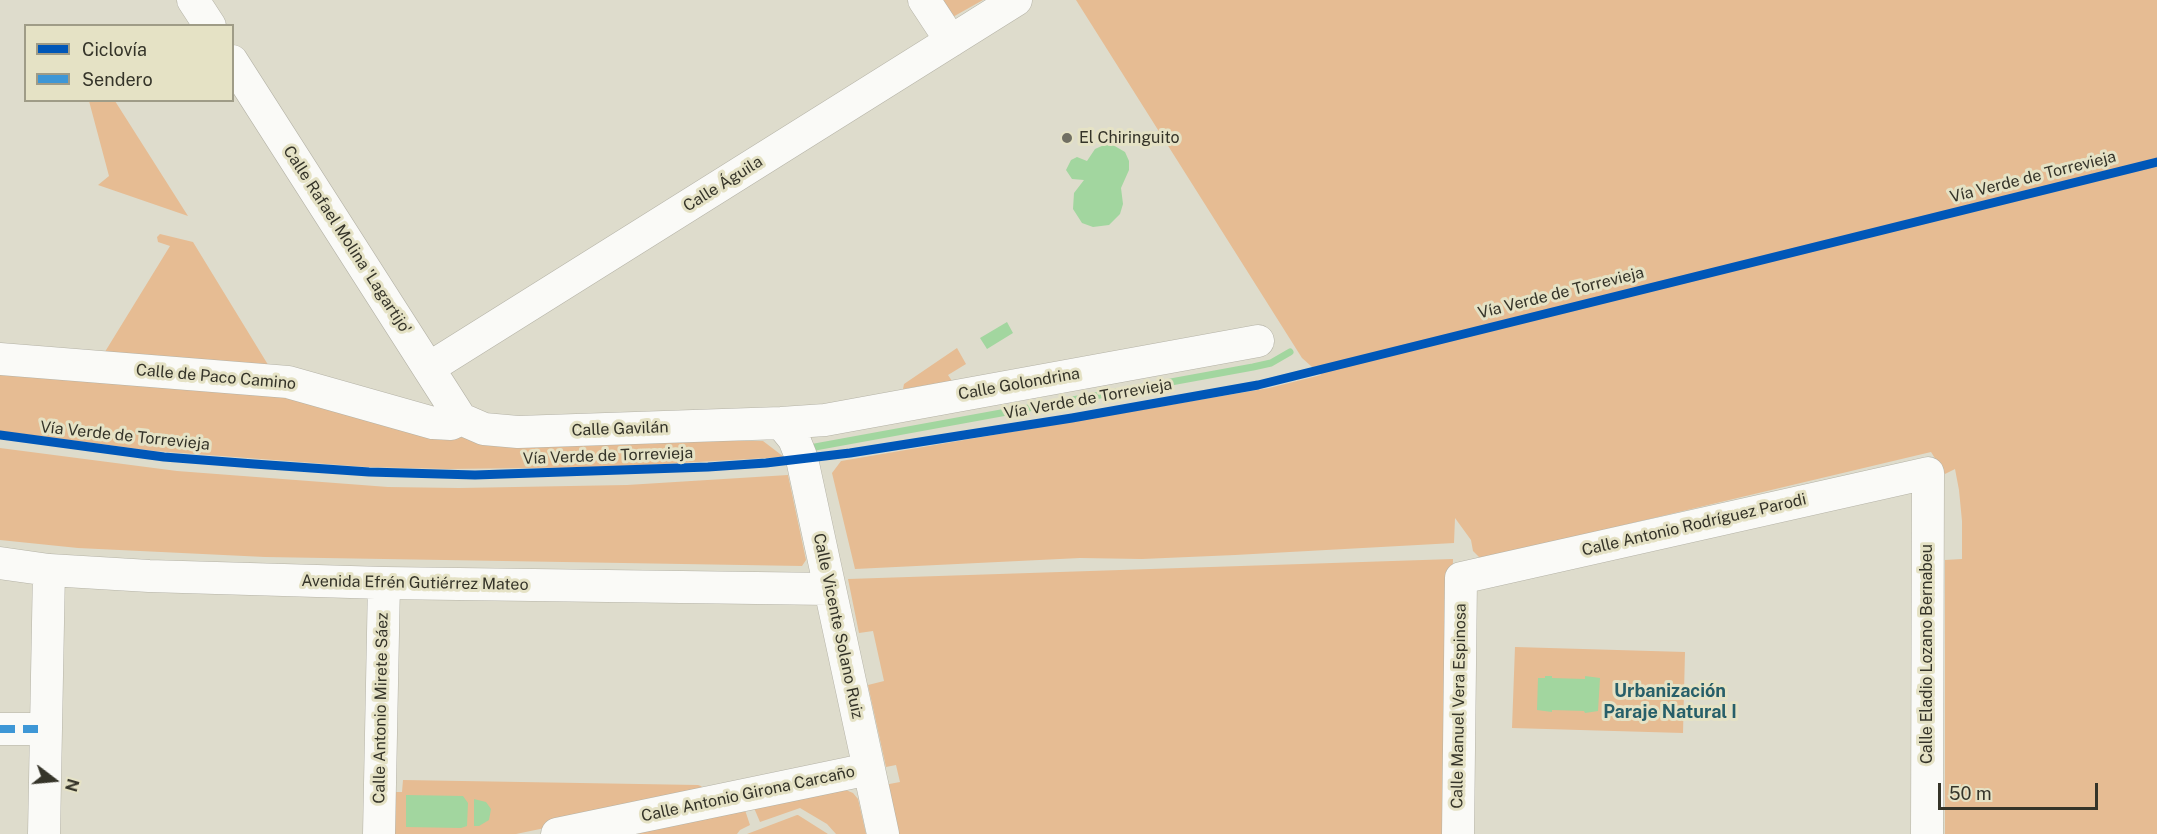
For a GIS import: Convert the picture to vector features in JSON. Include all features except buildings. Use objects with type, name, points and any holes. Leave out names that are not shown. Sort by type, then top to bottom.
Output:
[{"type":"street","points":[[193,0],[209,24]]},
{"type":"street","points":[[924,0],[951,41]]},
{"type":"street","name":"Calle Águila","points":[[429,368],[1016,0]]},
{"type":"street","name":"Calle Rafael Molina 'Lagartijo'","points":[[234,64],[461,419]]},
{"type":"street","name":"Calle Golondrina","points":[[781,423],[825,420],[1258,341]]},
{"type":"street","name":"Calle de Paco Camino","points":[[0,359],[288,382],[433,423],[451,424],[461,419]]},
{"type":"street","name":"Calle Gavilán","points":[[461,419],[484,429],[518,432],[781,423]]},
{"type":"street","name":"Calle Vicente Solano Ruiz","points":[[781,423],[794,439],[802,459],[883,834]]},
{"type":"street","name":"Calle Antonio Rodríguez Parodi","points":[[1461,578],[1928,473]]},
{"type":"street","name":"Calle Eladio Lozano Bernabeu","points":[[1927,834],[1928,473]]},
{"type":"street","name":"Avenida Efrén Gutiérrez Mateo","points":[[0,563],[49,570],[160,577],[384,583],[830,589]]},
{"type":"street","points":[[44,834],[49,570]]},
{"type":"street","name":"Calle Manuel Vera Espinosa","points":[[1458,834],[1461,578]]},
{"type":"street","name":"Calle Antonio Mirete Sáez","points":[[379,834],[384,583]]},
{"type":"street","points":[[0,729],[46,729]]},
{"type":"street","name":"Calle Antonio Girona Carcaño","points":[[557,834],[869,769]]},
{"type":"shaded area","points":[[939,0],[983,0],[951,18]]},
{"type":"shaded area","points":[[1076,0],[2157,0],[2157,834],[1945,834],[1945,560],[1962,559],[1962,521],[1955,469],[1945,474],[1931,452],[1481,559],[1473,551],[1471,540],[1455,518],[1454,543],[1235,555],[1142,559],[1080,558],[855,569],[832,473],[841,461],[1269,388],[1321,375],[1302,358]]},
{"type":"shaded area","points":[[89,102],[116,102],[188,216],[98,185],[109,176]]},
{"type":"shaded area","points":[[1104,145],[1113,145],[1125,152],[1129,161],[1129,170],[1121,188],[1123,204],[1120,214],[1109,225],[1093,227],[1082,223],[1073,209],[1074,193],[1084,180],[1072,179],[1066,170],[1071,160],[1077,157],[1087,161],[1095,149]]},
{"type":"shaded area","points":[[160,234],[193,242],[270,368],[103,355],[170,246],[158,242],[157,237]]},
{"type":"shaded area","points":[[1007,322],[1013,333],[987,349],[980,338]]},
{"type":"shaded area","points":[[957,348],[966,364],[948,375],[952,381],[903,389],[904,384]]},
{"type":"shaded area","points":[[0,373],[286,395],[443,436],[514,441],[763,441],[784,457],[612,467],[448,469],[366,467],[155,451],[0,431]]},
{"type":"shaded area","points":[[0,448],[177,471],[388,487],[627,485],[788,475],[806,560],[802,566],[265,557],[78,548],[0,540]]},
{"type":"shaded area","points":[[1453,559],[1445,834],[894,834],[884,785],[900,782],[896,765],[886,767],[868,685],[884,681],[873,631],[859,633],[848,579]]},
{"type":"shaded area","points":[[1515,647],[1685,652],[1683,733],[1512,728]]},
{"type":"shaded area","points":[[1545,676],[1600,678],[1598,711],[1585,713],[1584,711],[1537,710],[1538,678],[1545,678]]},
{"type":"shaded area","points":[[403,780],[698,785],[704,789],[699,796],[516,834],[387,834],[388,792],[402,792]]},
{"type":"shaded area","points":[[846,790],[858,799],[866,834],[836,834],[827,824],[800,808],[760,822],[754,808]]},
{"type":"shaded area","points":[[406,795],[463,796],[468,803],[467,826],[461,828],[406,827]]},
{"type":"shaded area","points":[[474,799],[486,802],[491,809],[489,820],[479,826],[474,826]]},
{"type":"shaded area","points":[[745,810],[750,825],[737,834],[628,834]]},
{"type":"shaded area","points":[[797,815],[828,834],[747,834]]},
{"type":"waterway","points":[[815,447],[1253,367],[1271,363],[1290,352]]},
{"type":"marked path","points":[[0,729],[46,729]]},
{"type":"cycle path","name":"Vía Verde de Torrevieja","points":[[0,435],[164,457],[369,472],[475,475],[708,467],[850,453],[1072,418],[1258,385],[2157,162]]},
{"type":"place","name":"El Chiringuito","points":[[1067,138]]},
{"type":"district","name":"Urbanización Paraje Natural I","points":[[1670,701]]}]
